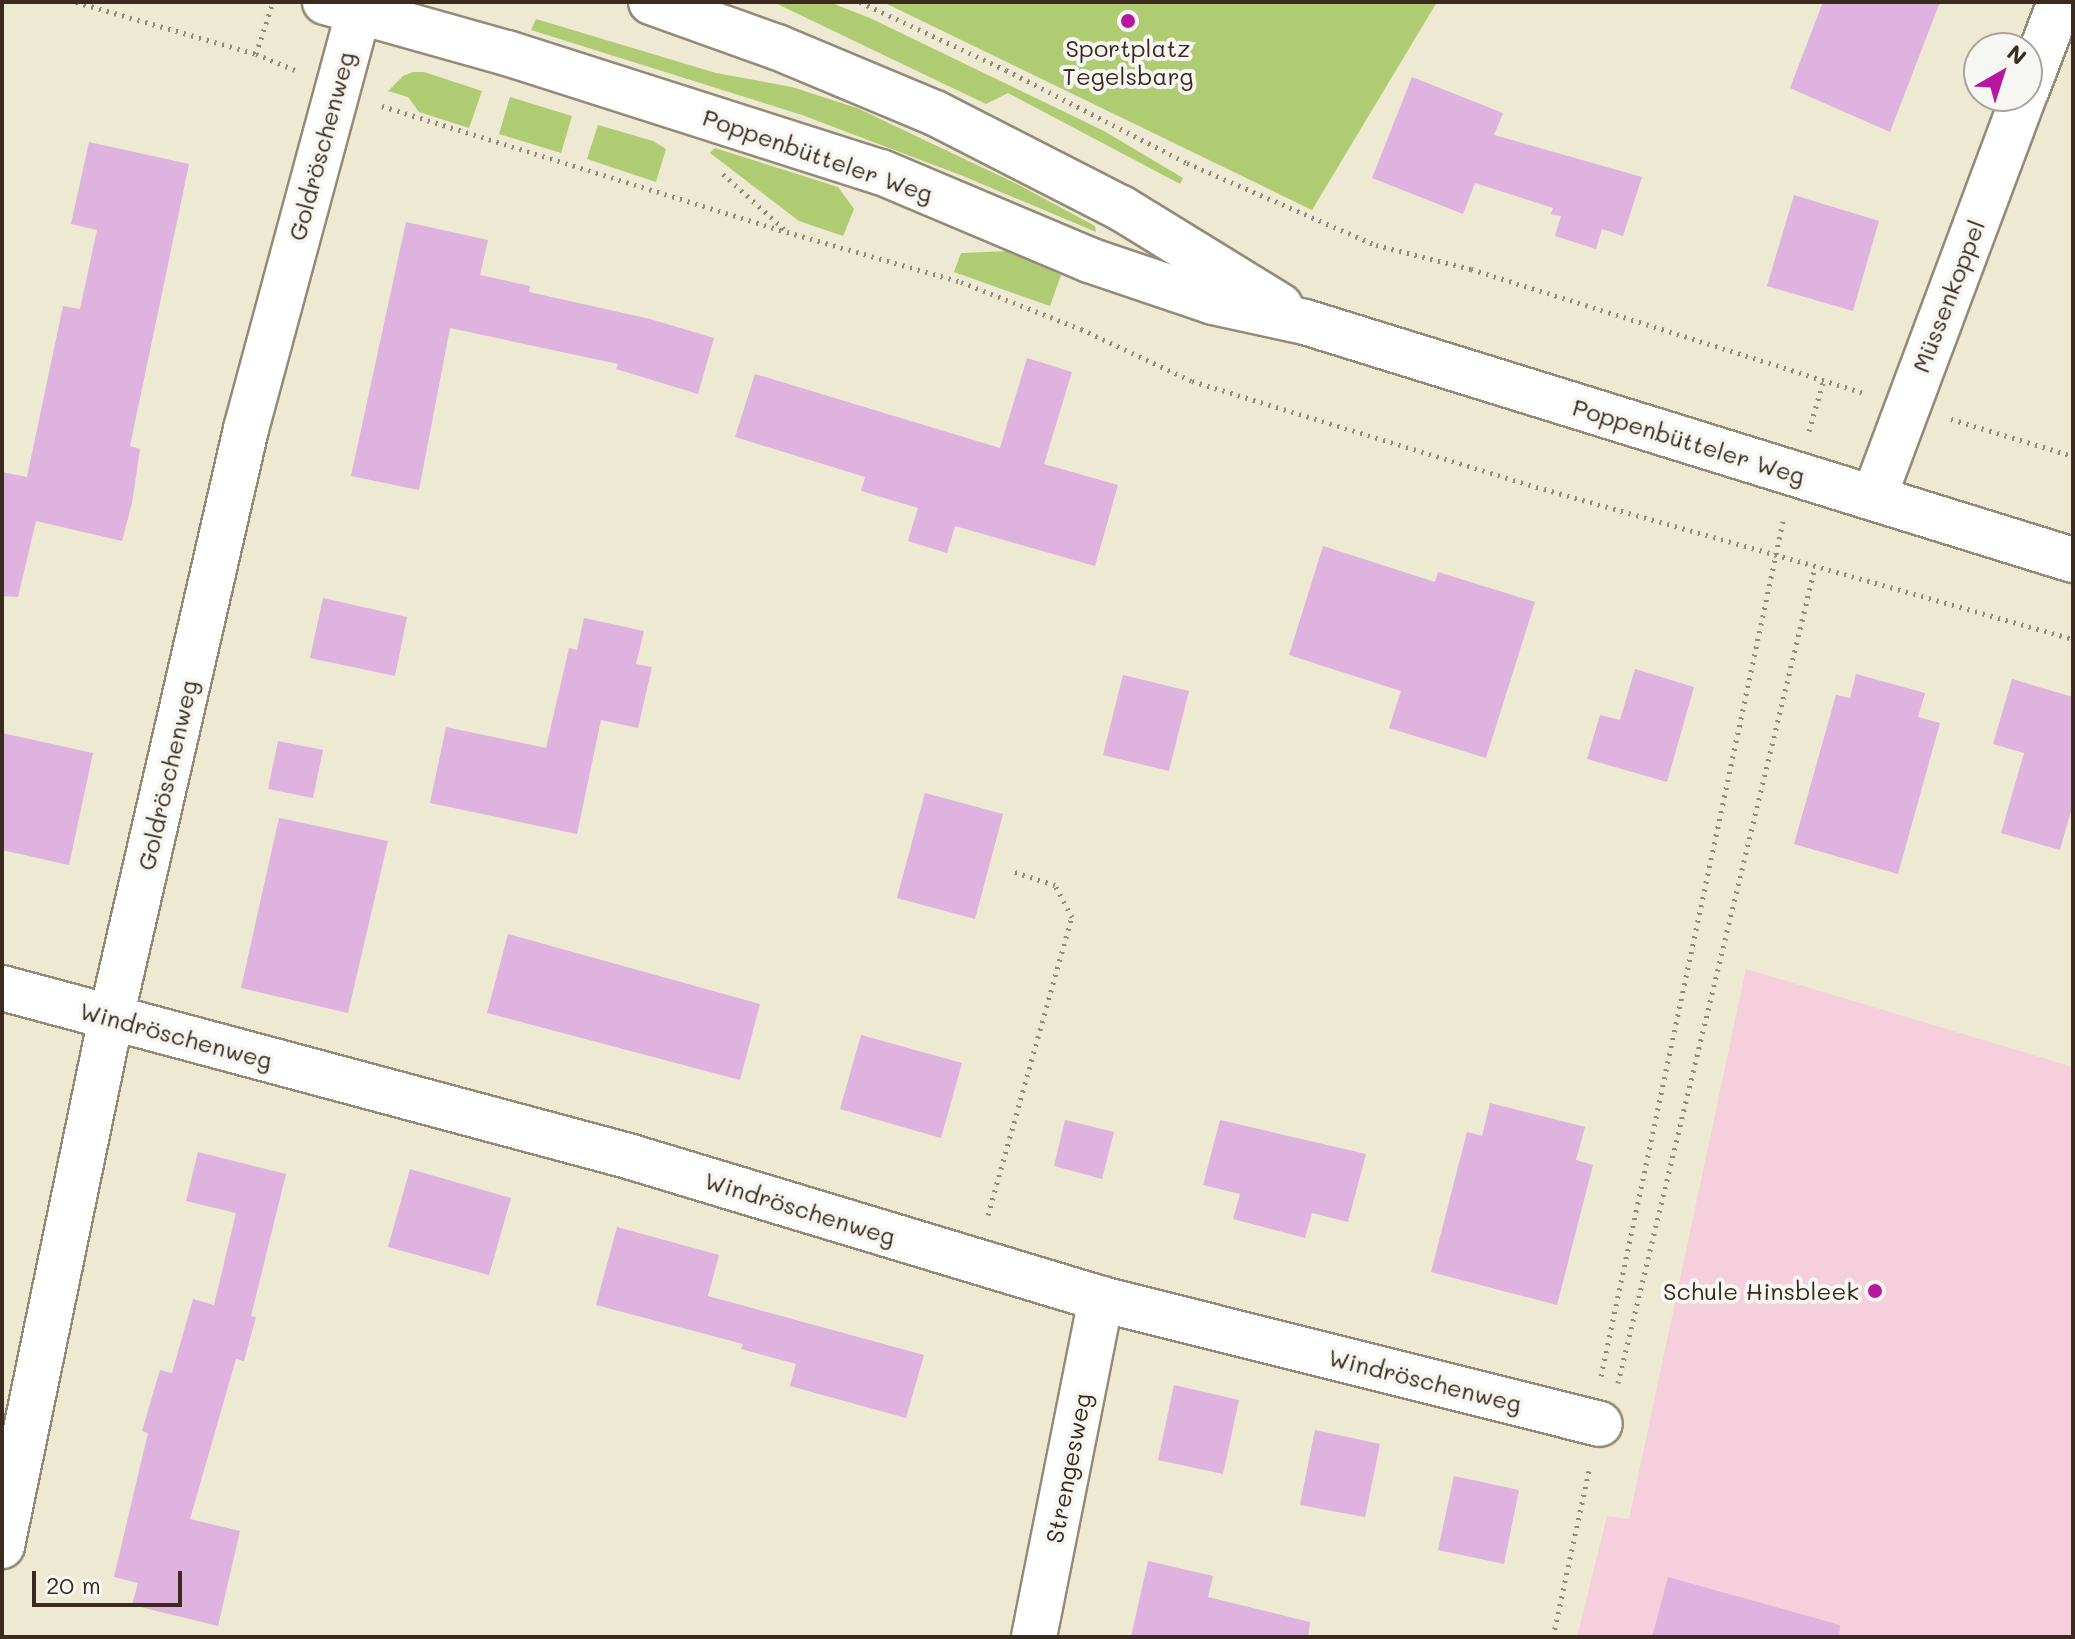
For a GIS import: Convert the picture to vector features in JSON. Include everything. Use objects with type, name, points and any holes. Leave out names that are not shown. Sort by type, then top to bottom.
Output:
[{"type":"street","name":"Poppenbütteler Weg","points":[[651,2],[777,47],[935,113],[1121,208],[1305,322]]},
{"type":"street","points":[[2043,47],[2060,2]]},
{"type":"street","name":"Poppenbütteler Weg","points":[[342,7],[507,53],[881,172],[1089,260],[1213,302],[1305,322],[2073,560]]},
{"type":"street","name":"Goldröschenweg","points":[[2,1546],[111,1018],[246,429],[338,87],[342,7]]},
{"type":"street","name":"Müssenkoppel","points":[[1874,497],[2018,112]]},
{"type":"street","name":"Windröschenweg","points":[[2,988],[628,1156],[1101,1299],[1600,1424]]},
{"type":"street","name":"Strengesweg","points":[[1034,1637],[1101,1299]]},
{"type":"path","points":[[76,2],[256,54],[480,139],[961,282],[1081,329],[1183,378],[1773,556],[2073,639]]},
{"type":"path","points":[[256,54],[273,2]]},
{"type":"path","points":[[860,2],[1006,70],[1187,163],[1376,245],[1471,269],[2073,456]]},
{"type":"path","points":[[1600,1424],[1596,1397],[1773,556]]},
{"type":"path","points":[[1553,1637],[1600,1424],[1614,1401],[1815,567]]},
{"type":"path","points":[[975,1262],[1072,917],[1055,885],[1012,871]]},
{"type":"shaded area","name":"Schule Hinsbleek","points":[[1746,969],[2073,1067],[2073,1637],[1577,1637],[1607,1516],[1629,1519]]},
{"type":"green space","points":[[773,2],[829,2],[870,18],[1104,131],[1183,178],[1180,184],[1008,93],[986,104]]},
{"type":"green space","points":[[883,2],[1437,2],[1312,210]]},
{"type":"green space","points":[[536,19],[716,73],[792,87],[857,108],[1017,184],[1095,226],[1096,232],[963,176],[802,115],[531,30]]},
{"type":"green space","points":[[424,72],[482,91],[469,128],[419,112],[408,97],[388,91],[403,76]]},
{"type":"green space","points":[[510,97],[572,116],[561,153],[499,134]]},
{"type":"green space","points":[[598,125],[653,141],[666,149],[656,182],[587,159]]},
{"type":"green space","points":[[715,148],[838,187],[854,209],[843,236],[799,221],[710,153]]},
{"type":"green space","points":[[1010,251],[1061,275],[1050,306],[954,272],[961,253]]},
{"type":"building","points":[[1823,2],[1940,2],[1890,132],[1790,88]]},
{"type":"building","points":[[1412,77],[1503,113],[1494,135],[1642,177],[1623,236],[1602,229],[1596,249],[1555,236],[1561,216],[1551,214],[1553,208],[1475,183],[1463,214],[1372,178]]},
{"type":"building","points":[[89,142],[189,164],[130,446],[140,449],[132,503],[122,541],[36,521],[18,597],[2,596],[2,472],[27,477],[63,306],[80,309],[97,230],[71,224]]},
{"type":"building","points":[[1794,195],[1879,221],[1853,311],[1767,286]]},
{"type":"building","points":[[406,222],[488,240],[480,275],[530,286],[529,292],[650,319],[714,338],[698,394],[616,369],[618,364],[450,328],[419,490],[351,476]]},
{"type":"building","points":[[1027,358],[1072,372],[1044,464],[1118,485],[1095,566],[955,526],[947,553],[908,541],[918,508],[861,491],[865,477],[735,437],[755,374],[1000,448]]},
{"type":"building","points":[[1323,546],[1435,582],[1438,572],[1535,602],[1486,758],[1389,728],[1401,691],[1289,655]]},
{"type":"building","points":[[323,598],[407,617],[395,676],[310,658]]},
{"type":"building","points":[[584,618],[644,631],[636,664],[652,667],[638,728],[601,720],[577,834],[430,803],[446,727],[546,748],[569,648],[577,650]]},
{"type":"building","points":[[1635,669],[1694,687],[1667,782],[1587,759],[1600,715],[1620,720]]},
{"type":"building","points":[[1856,674],[1925,693],[1918,717],[1940,723],[1898,874],[1794,844],[1836,695],[1850,698]]},
{"type":"building","points":[[1123,675],[1189,691],[1169,771],[1103,755]]},
{"type":"building","points":[[2012,679],[2073,697],[2073,804],[2060,850],[2001,833],[2024,753],[1993,744]]},
{"type":"building","points":[[2,733],[93,753],[69,865],[2,850]]},
{"type":"building","points":[[278,741],[323,750],[313,798],[268,789]]},
{"type":"building","points":[[925,793],[1003,814],[975,919],[897,898]]},
{"type":"building","points":[[279,818],[388,841],[348,1013],[241,988]]},
{"type":"building","points":[[508,934],[760,1004],[740,1080],[487,1013]]},
{"type":"building","points":[[861,1035],[962,1063],[941,1138],[840,1109]]},
{"type":"building","points":[[1490,1103],[1585,1127],[1576,1160],[1593,1165],[1557,1305],[1431,1272],[1467,1132],[1482,1136]]},
{"type":"building","points":[[1065,1120],[1114,1132],[1102,1179],[1054,1166]]},
{"type":"building","points":[[1220,1120],[1366,1154],[1348,1222],[1312,1213],[1305,1238],[1233,1219],[1240,1194],[1203,1185]]},
{"type":"building","points":[[198,1152],[286,1174],[251,1316],[256,1317],[244,1361],[236,1359],[190,1519],[240,1531],[218,1626],[132,1605],[138,1583],[114,1577],[148,1433],[142,1431],[160,1370],[172,1373],[193,1299],[214,1305],[236,1213],[186,1201]]},
{"type":"building","points":[[410,1169],[511,1198],[489,1275],[388,1247]]},
{"type":"building","points":[[617,1227],[719,1255],[708,1296],[924,1355],[906,1418],[790,1386],[796,1364],[741,1349],[743,1344],[596,1305]]},
{"type":"building","points":[[1174,1385],[1239,1400],[1223,1474],[1158,1460]]},
{"type":"building","points":[[1315,1430],[1380,1444],[1365,1517],[1300,1505]]},
{"type":"building","points":[[1454,1476],[1519,1490],[1504,1564],[1438,1550]]},
{"type":"building","points":[[1148,1561],[1213,1576],[1208,1597],[1310,1622],[1308,1637],[1131,1637]]},
{"type":"building","points":[[1668,1577],[1840,1625],[1839,1637],[1652,1637]]},
{"type":"place","name":"Sportplatz Tegelsbarg","points":[[1128,21]]},
{"type":"place","name":"Schule Hinsbleek","points":[[1875,1291]]}]
